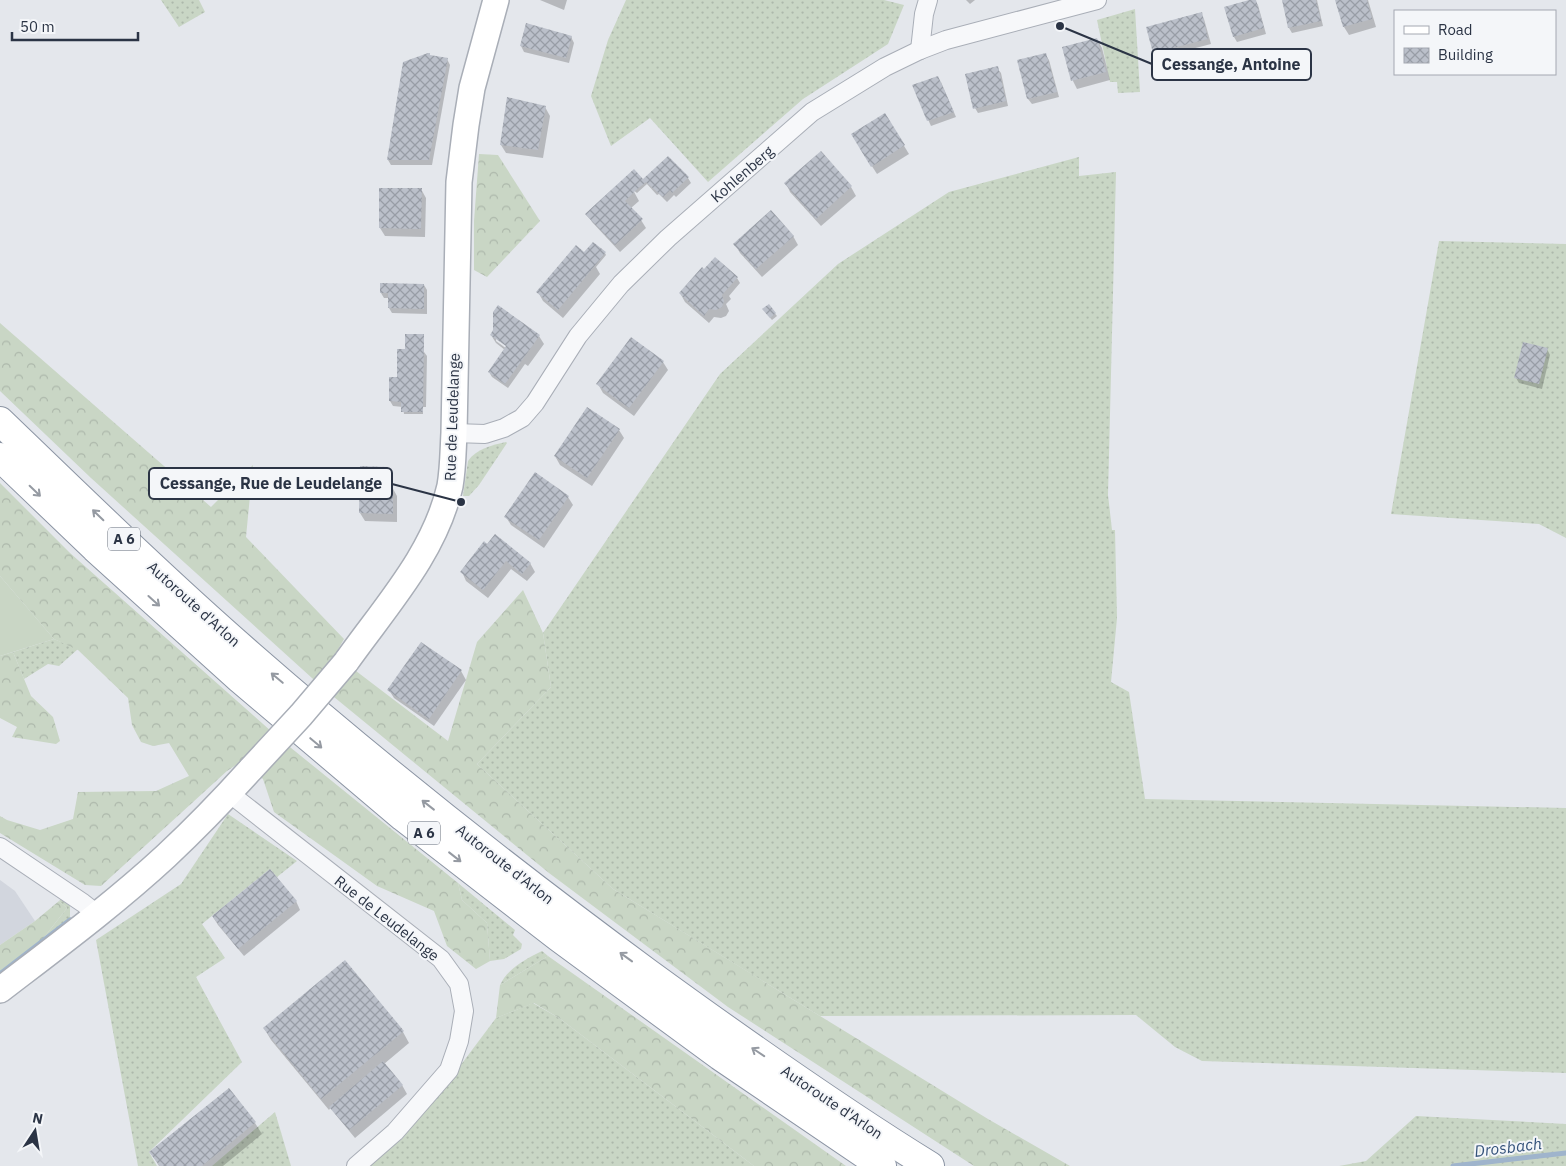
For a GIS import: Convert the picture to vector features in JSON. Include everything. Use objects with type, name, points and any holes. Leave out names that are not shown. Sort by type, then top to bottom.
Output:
[{"type":"highway","name":"Autoroute d'Arlon","points":[[0,421],[113,529],[250,654],[420,798],[573,918],[733,1035],[930,1166]]},
{"type":"highway","name":"Autoroute d'Arlon","points":[[0,457],[95,548],[240,679],[403,816],[596,966],[720,1056],[882,1166]]},
{"type":"main road","name":"Rue de Leudelange","points":[[0,990],[97,914],[165,856],[229,793],[301,715],[346,662],[420,561],[431,539],[449,487],[453,466],[459,182],[472,88],[496,0]]},
{"type":"street","points":[[920,50],[924,14],[928,0]]},
{"type":"street","name":"Kohlenberg","points":[[454,433],[485,434],[504,428],[522,418],[535,403],[578,336],[621,284],[668,238],[812,112],[885,67],[920,50],[946,40],[1097,0]]},
{"type":"street","name":"Rue de Leudelange","points":[[229,793],[441,959],[459,984],[464,1011],[459,1041],[448,1070],[395,1132],[356,1166]]},
{"type":"street","points":[[0,848],[97,914]]},
{"type":"shaded area","points":[[0,880],[15,891],[35,921],[0,945]]},
{"type":"green space","points":[[161,0],[199,0],[205,12],[179,27]]},
{"type":"green space","points":[[626,0],[884,0],[904,5],[888,44],[803,99],[708,182],[650,118],[611,146],[591,96],[608,40]]},
{"type":"green space","points":[[1135,9],[1140,92],[1118,93],[1117,82],[1110,82],[1097,20]]},
{"type":"green space","points":[[479,154],[498,155],[540,221],[487,277],[474,270],[474,221]]},
{"type":"green space","points":[[1079,157],[1079,176],[1116,172],[1108,495],[1112,530],[1115,530],[1117,618],[1111,682],[1129,692],[1145,799],[1566,808],[1566,1073],[1202,1061],[1175,1047],[1136,1015],[820,1016],[613,889],[477,764],[551,687],[543,633],[720,374],[838,264],[949,192]]},
{"type":"green space","points":[[1439,241],[1566,244],[1566,538],[1539,524],[1391,514]]},
{"type":"green space","points":[[0,323],[211,507],[253,465],[246,537],[344,639],[336,653],[356,671],[448,741],[477,642],[523,590],[543,633],[551,687],[477,764],[613,889],[988,1119],[1070,1166],[974,1166],[728,1007],[549,873],[323,688],[91,478],[0,391]]},
{"type":"green space","points":[[506,442],[479,485],[469,496],[463,496],[468,461],[471,457],[490,446]]},
{"type":"green space","points":[[0,483],[70,553],[280,739],[458,883],[462,900],[487,923],[490,961],[476,969],[447,946],[434,911],[377,886],[274,812],[263,779],[242,761],[227,771],[101,886],[85,885],[0,833],[0,816],[40,830],[73,819],[78,792],[156,791],[189,776],[169,743],[153,746],[141,742],[132,725],[128,698],[78,650],[54,639],[0,576]]},
{"type":"green space","points":[[0,576],[54,639],[0,656]]},
{"type":"green space","points":[[54,639],[78,649],[59,666],[48,664],[24,679],[13,652]]},
{"type":"green space","points":[[13,652],[31,696],[53,717],[60,741],[56,744],[12,737],[17,727],[0,718],[0,656]]},
{"type":"green space","points":[[228,814],[297,861],[277,877],[270,869],[202,924],[225,958],[196,977],[242,1062],[149,1152],[157,1166],[138,1166],[96,940],[181,884]]},
{"type":"green space","points":[[458,883],[515,930],[513,935],[522,944],[521,949],[504,959],[490,961],[487,923],[462,900]]},
{"type":"green space","points":[[61,899],[70,906],[70,920],[0,975],[38,945],[67,908],[59,901]]},
{"type":"green space","points":[[59,901],[67,908],[38,945],[0,974],[0,945],[35,921]]},
{"type":"green space","points":[[542,951],[548,956],[500,985],[513,969]]},
{"type":"green space","points":[[548,956],[846,1166],[754,1166],[559,1018],[534,1003],[496,1018],[500,985]]},
{"type":"green space","points":[[533,1003],[559,1018],[754,1166],[368,1166],[401,1137],[463,1062],[496,1018]]},
{"type":"green space","points":[[275,1112],[291,1166],[212,1166]]},
{"type":"green space","points":[[1416,1116],[1566,1124],[1566,1166],[1339,1166],[1366,1161]]},
{"type":"building","points":[[1256,0],[1264,28],[1233,37],[1224,7]]},
{"type":"building","points":[[1282,0],[1316,0],[1321,21],[1288,28]]},
{"type":"building","points":[[1335,0],[1367,0],[1372,19],[1343,27]]},
{"type":"building","points":[[1202,12],[1208,39],[1153,53],[1146,27]]},
{"type":"building","points":[[526,23],[572,36],[566,58],[520,46]]},
{"type":"building","points":[[1097,38],[1106,72],[1071,81],[1062,47]]},
{"type":"building","points":[[428,53],[448,58],[429,160],[387,160],[403,62]]},
{"type":"building","points":[[1046,53],[1057,92],[1027,99],[1017,60]]},
{"type":"building","points":[[998,66],[1006,101],[973,109],[965,74]]},
{"type":"building","points":[[938,76],[954,112],[927,121],[912,85]]},
{"type":"building","points":[[507,97],[546,106],[538,150],[500,145]]},
{"type":"building","points":[[885,113],[905,145],[871,167],[851,134]]},
{"type":"building","points":[[821,151],[852,186],[816,219],[784,183]]},
{"type":"building","points":[[668,156],[689,177],[672,193],[670,190],[663,197],[646,182],[635,191],[625,201],[643,219],[615,245],[585,214],[634,169],[643,179]]},
{"type":"building","points":[[379,188],[422,188],[421,229],[379,228]]},
{"type":"building","points":[[771,210],[794,236],[756,269],[733,244]]},
{"type":"building","points":[[593,242],[606,252],[558,310],[536,292],[576,245],[584,252]]},
{"type":"building","points":[[715,257],[738,277],[722,295],[724,301],[722,307],[716,310],[709,309],[704,316],[679,293],[702,267],[704,269]]},
{"type":"building","points":[[380,283],[424,284],[424,309],[388,308],[388,293],[380,293]]},
{"type":"building","points":[[769,304],[776,313],[770,318],[762,309]]},
{"type":"building","points":[[498,305],[540,335],[505,384],[488,372],[506,346],[490,335],[493,330],[493,312]]},
{"type":"building","points":[[405,334],[424,334],[423,412],[401,412],[401,402],[389,401],[389,377],[397,377],[397,349],[405,349]]},
{"type":"building","points":[[631,337],[664,361],[629,408],[596,384]]},
{"type":"building","points":[[1523,342],[1548,348],[1539,384],[1514,378]]},
{"type":"building","points":[[587,407],[620,429],[587,478],[554,456]]},
{"type":"building","points":[[360,466],[388,467],[388,486],[393,486],[393,514],[359,513]]},
{"type":"building","points":[[535,472],[569,496],[539,540],[504,517]]},
{"type":"building","points":[[495,534],[531,563],[522,574],[506,561],[483,590],[460,572],[484,541],[487,544]]},
{"type":"building","points":[[421,642],[462,670],[429,719],[387,690]]},
{"type":"building","points":[[270,869],[297,901],[238,949],[212,916]]},
{"type":"building","points":[[345,960],[404,1031],[321,1099],[263,1028]]},
{"type":"building","points":[[383,1061],[403,1085],[349,1130],[329,1107]]},
{"type":"building","points":[[229,1088],[256,1122],[202,1166],[160,1166],[149,1152]]},
{"type":"waterway","points":[[0,974],[70,920]]},
{"type":"waterway","name":"Drosbach","points":[[1453,1166],[1566,1153]]},
{"type":"place","name":"Cessange, Antoine","points":[[1060,26]]},
{"type":"place","name":"Cessange, Rue de Leudelange","points":[[461,502]]}]
